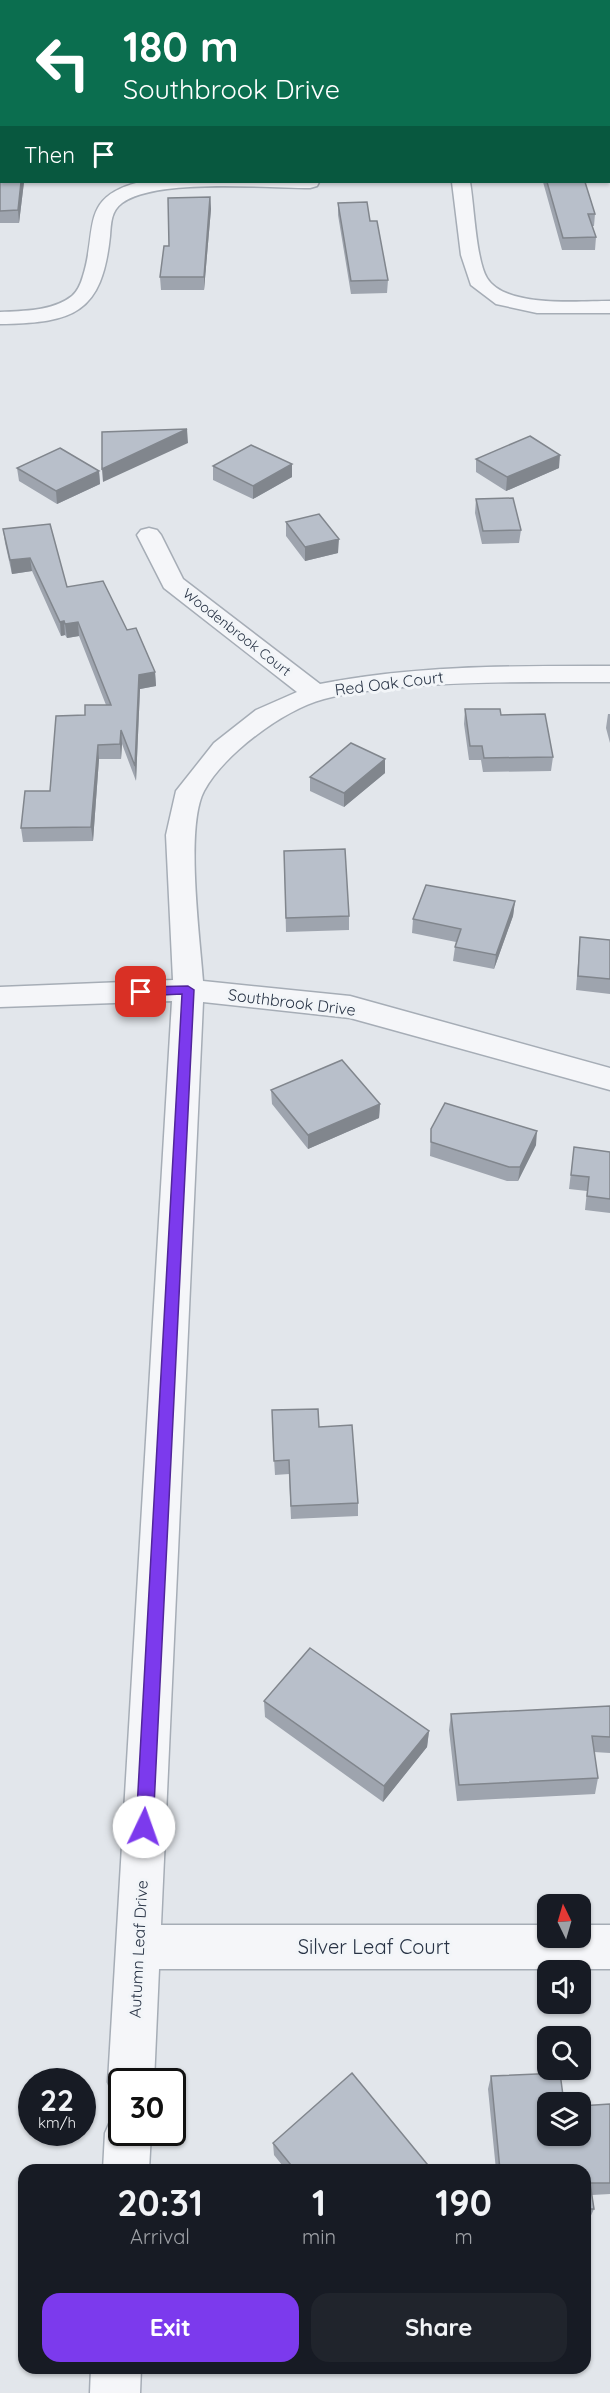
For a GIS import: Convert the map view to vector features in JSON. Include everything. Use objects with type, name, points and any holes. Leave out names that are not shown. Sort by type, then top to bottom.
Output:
[{"type":"street","points":[[0,318],[36,316],[74,304],[86,294],[92,280],[103,213],[107,205],[124,193],[149,185],[170,183]]},
{"type":"street","points":[[461,183],[471,255],[478,281],[503,300],[537,307],[610,307]]},
{"type":"street","name":"Woodenbrook Court","points":[[149,534],[173,583],[315,693]]},
{"type":"street","name":"Red Oak Court","points":[[188,990],[180,835],[190,791],[223,749],[265,716],[315,693],[371,682],[469,674],[610,674]]},
{"type":"street","name":"Southbrook Drive","points":[[0,997],[188,990],[350,1007],[610,1079]]},
{"type":"street","name":"Autumn Leaf Drive","points":[[132,2068],[188,990]]},
{"type":"street","name":"Silver Leaf Court","points":[[138,1947],[610,1947]]},
{"type":"street","points":[[126,2164],[127,2146]]},
{"type":"street","points":[[115,2393],[116,2374]]},
{"type":"building","points":[[0,183],[21,183],[18,210],[0,211]]},
{"type":"building","points":[[547,183],[585,183],[595,214],[588,214],[596,237],[563,238]]},
{"type":"building","points":[[210,197],[204,277],[160,277],[164,246],[169,246],[168,198]]},
{"type":"building","points":[[367,202],[370,221],[377,221],[388,280],[351,281],[338,203]]},
{"type":"building","points":[[187,429],[102,469],[102,432]]},
{"type":"building","points":[[530,436],[560,455],[507,477],[476,459]]},
{"type":"building","points":[[251,445],[292,464],[253,486],[213,466]]},
{"type":"building","points":[[60,448],[99,471],[56,491],[17,468]]},
{"type":"building","points":[[513,498],[521,530],[483,531],[476,499]]},
{"type":"building","points":[[319,514],[339,539],[305,547],[286,522]]},
{"type":"building","points":[[50,524],[67,587],[103,581],[127,630],[136,628],[155,672],[139,675],[135,766],[121,730],[120,744],[98,745],[91,827],[21,828],[25,791],[50,791],[56,716],[85,715],[85,705],[111,705],[78,622],[65,624],[64,621],[60,622],[30,558],[10,560],[3,529]]},
{"type":"building","points":[[465,709],[500,709],[501,715],[545,714],[553,757],[484,758],[482,746],[470,746]]},
{"type":"building","points":[[351,743],[385,759],[344,793],[310,777]]},
{"type":"building","points":[[345,849],[349,916],[286,918],[284,851]]},
{"type":"building","points":[[426,885],[515,901],[496,955],[455,947],[461,929],[413,919]]},
{"type":"building","points":[[580,937],[610,940],[610,979],[578,976]]},
{"type":"building","points":[[342,1060],[380,1104],[308,1135],[271,1090]]},
{"type":"building","points":[[445,1103],[537,1131],[520,1167],[509,1167],[431,1142],[431,1129]]},
{"type":"building","points":[[574,1147],[610,1152],[610,1199],[587,1196],[589,1177],[571,1175]]},
{"type":"building","points":[[318,1409],[319,1427],[352,1425],[358,1503],[291,1506],[289,1460],[274,1461],[272,1410]]},
{"type":"building","points":[[310,1648],[429,1731],[384,1786],[264,1701]]},
{"type":"building","points":[[610,1706],[610,1737],[592,1736],[598,1778],[459,1785],[451,1714]]},
{"type":"building","points":[[352,2073],[427,2164],[290,2164],[273,2143]]},
{"type":"building","points":[[537,2074],[537,2080],[561,2080],[563,2092],[537,2092],[537,2146],[591,2146],[591,2105],[610,2104],[610,2183],[591,2183],[591,2164],[499,2164],[491,2076]]},
{"type":"building","points":[[591,2190],[594,2209],[591,2209]]},
{"type":"route","points":[[141,992],[188,990],[144,1827]]}]
